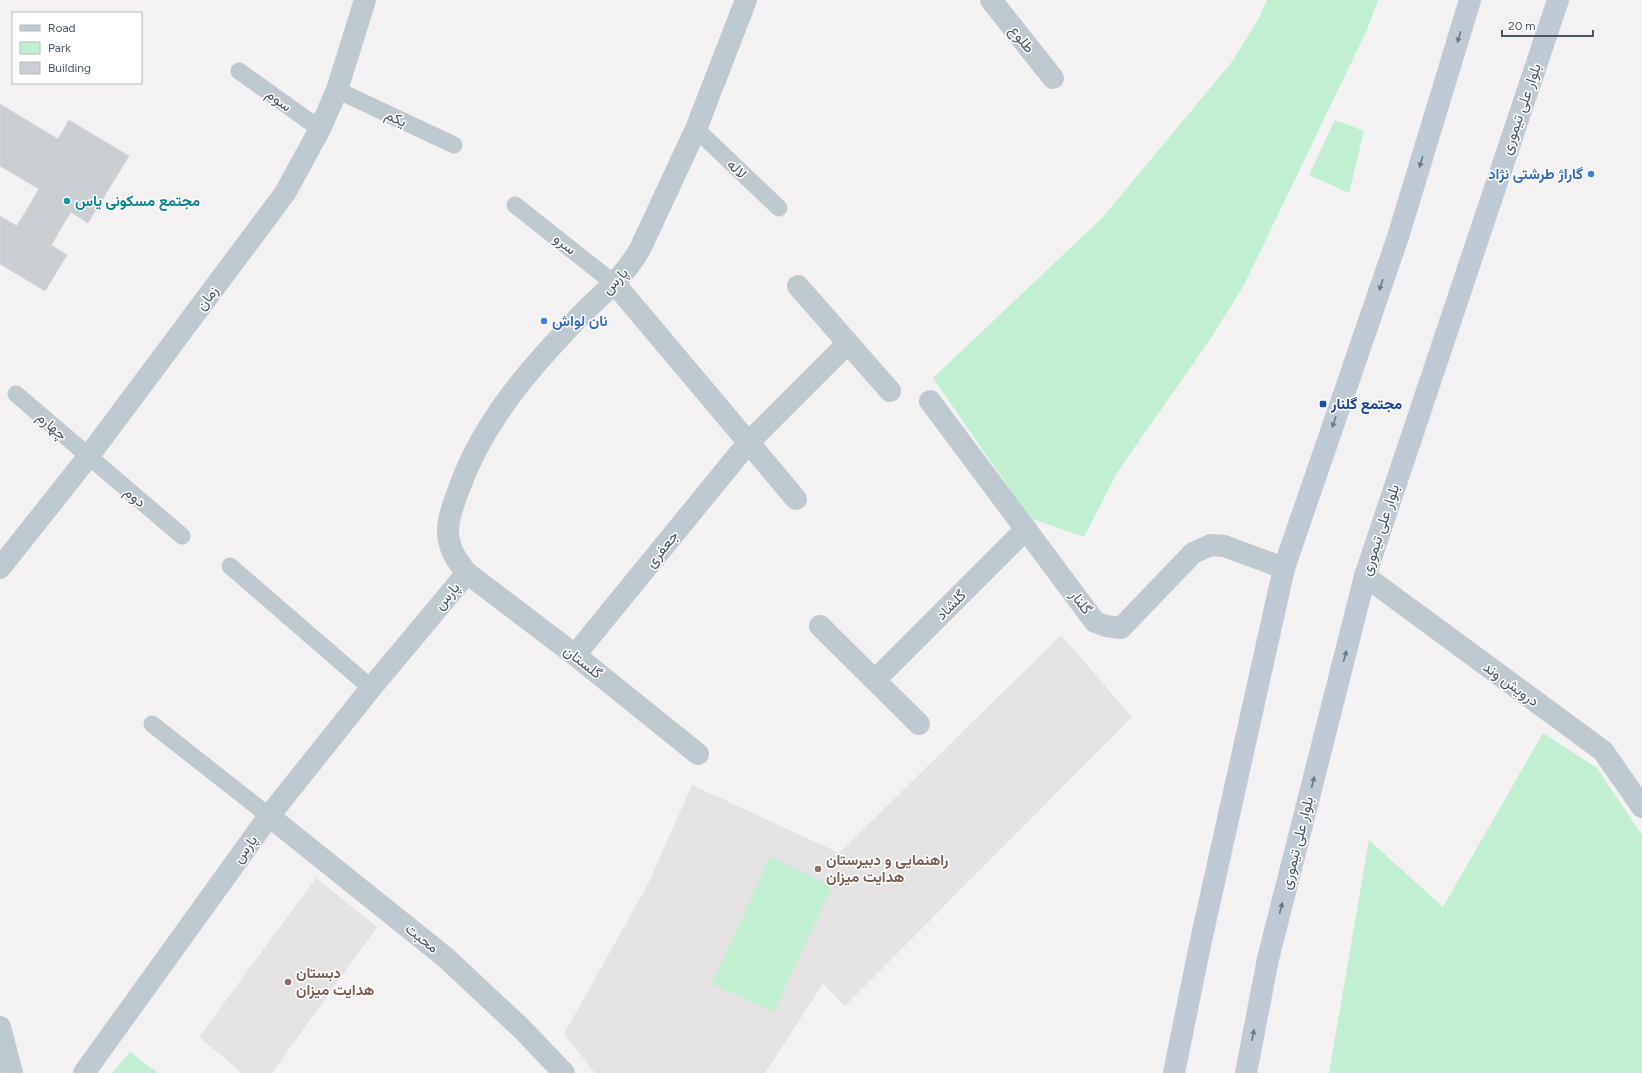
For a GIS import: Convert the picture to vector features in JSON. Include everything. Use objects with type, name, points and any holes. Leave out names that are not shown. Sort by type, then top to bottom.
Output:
[{"type":"main road","points":[[1174,1073],[1200,945],[1284,568],[1398,236],[1470,0]]},
{"type":"main road","name":"بلوار علی تیموری","points":[[1246,1073],[1268,960],[1365,576],[1558,0]]},
{"type":"street","name":"زمان","points":[[0,568],[88,457],[285,193],[320,129],[337,90],[365,0]]},
{"type":"street","name":"پارس","points":[[84,1073],[269,816],[371,688],[467,573],[454,558],[448,530],[448,516],[463,478],[482,437],[522,382],[557,340],[586,309],[615,284],[630,267],[640,249],[696,129],[746,0]]},
{"type":"street","name":"طلوع","points":[[991,0],[1053,78]]},
{"type":"street","points":[[615,284],[796,499]]},
{"type":"street","points":[[798,286],[890,391]]},
{"type":"street","name":"جعفری","points":[[575,656],[748,443],[848,343]]},
{"type":"street","name":"گلنار","points":[[930,401],[1095,622],[1106,626],[1121,628],[1193,553],[1211,545],[1224,546],[1284,568]]},
{"type":"street","name":"گلشاد","points":[[875,680],[1026,529]]},
{"type":"street","name":"گلستان","points":[[467,573],[575,656],[698,754]]},
{"type":"street","name":"درویش‌ وند","points":[[1365,576],[1603,751],[1642,807]]},
{"type":"street","points":[[820,626],[919,724]]},
{"type":"street","name":"محبت","points":[[269,816],[445,957],[522,1029],[564,1073]]},
{"type":"street","points":[[0,1027],[12,1073]]},
{"type":"lane","name":"سوم","points":[[239,71],[320,129]]},
{"type":"lane","name":"یکم","points":[[337,90],[454,145]]},
{"type":"lane","name":"لاله","points":[[696,129],[779,208]]},
{"type":"lane","name":"سرو","points":[[516,205],[615,284]]},
{"type":"lane","name":"چهارم","points":[[16,394],[88,457]]},
{"type":"lane","name":"دوم","points":[[88,457],[182,536]]},
{"type":"lane","points":[[230,566],[371,688]]},
{"type":"lane","points":[[152,724],[269,816]]},
{"type":"shaded area","name":"راهنمایی و دبیرستان هدایت میزان","points":[[1061,635],[1132,717],[845,1006],[823,984],[765,1073],[595,1073],[564,1034],[648,884],[692,785],[839,853]]},
{"type":"shaded area","name":"دبستان هدایت میزان","points":[[316,878],[377,927],[272,1073],[242,1073],[199,1037]]},
{"type":"green space","points":[[1267,0],[1378,0],[1367,30],[1244,285],[1211,338],[1118,471],[1084,537],[1030,518],[933,378],[1102,218],[1231,63],[1258,20]]},
{"type":"green space","points":[[1335,120],[1364,131],[1349,193],[1309,175]]},
{"type":"green space","points":[[1543,733],[1597,768],[1642,835],[1642,1073],[1329,1073],[1369,840],[1443,907]]},
{"type":"green space","points":[[770,857],[832,886],[774,1012],[712,984]]},
{"type":"green space","points":[[130,1052],[158,1073],[112,1073]]},
{"type":"building","name":"مجتمع مسکونی یاس","points":[[0,104],[58,139],[69,120],[129,156],[88,223],[71,212],[51,245],[67,255],[45,291],[0,264],[0,216],[17,226],[39,189],[0,166]]},
{"type":"place","name":"گاراژ طرشتی نژاد","points":[[1591,174]]},
{"type":"place","name":"مجتمع مسکونی یاس","points":[[67,201]]},
{"type":"place","name":"نان لواش","points":[[544,321]]},
{"type":"place","name":"مجتمع گلنار","points":[[1323,404]]},
{"type":"place","name":"راهنمایی و دبیرستان هدایت میزان","points":[[818,869]]},
{"type":"place","name":"دبستان هدایت میزان","points":[[288,982]]}]
